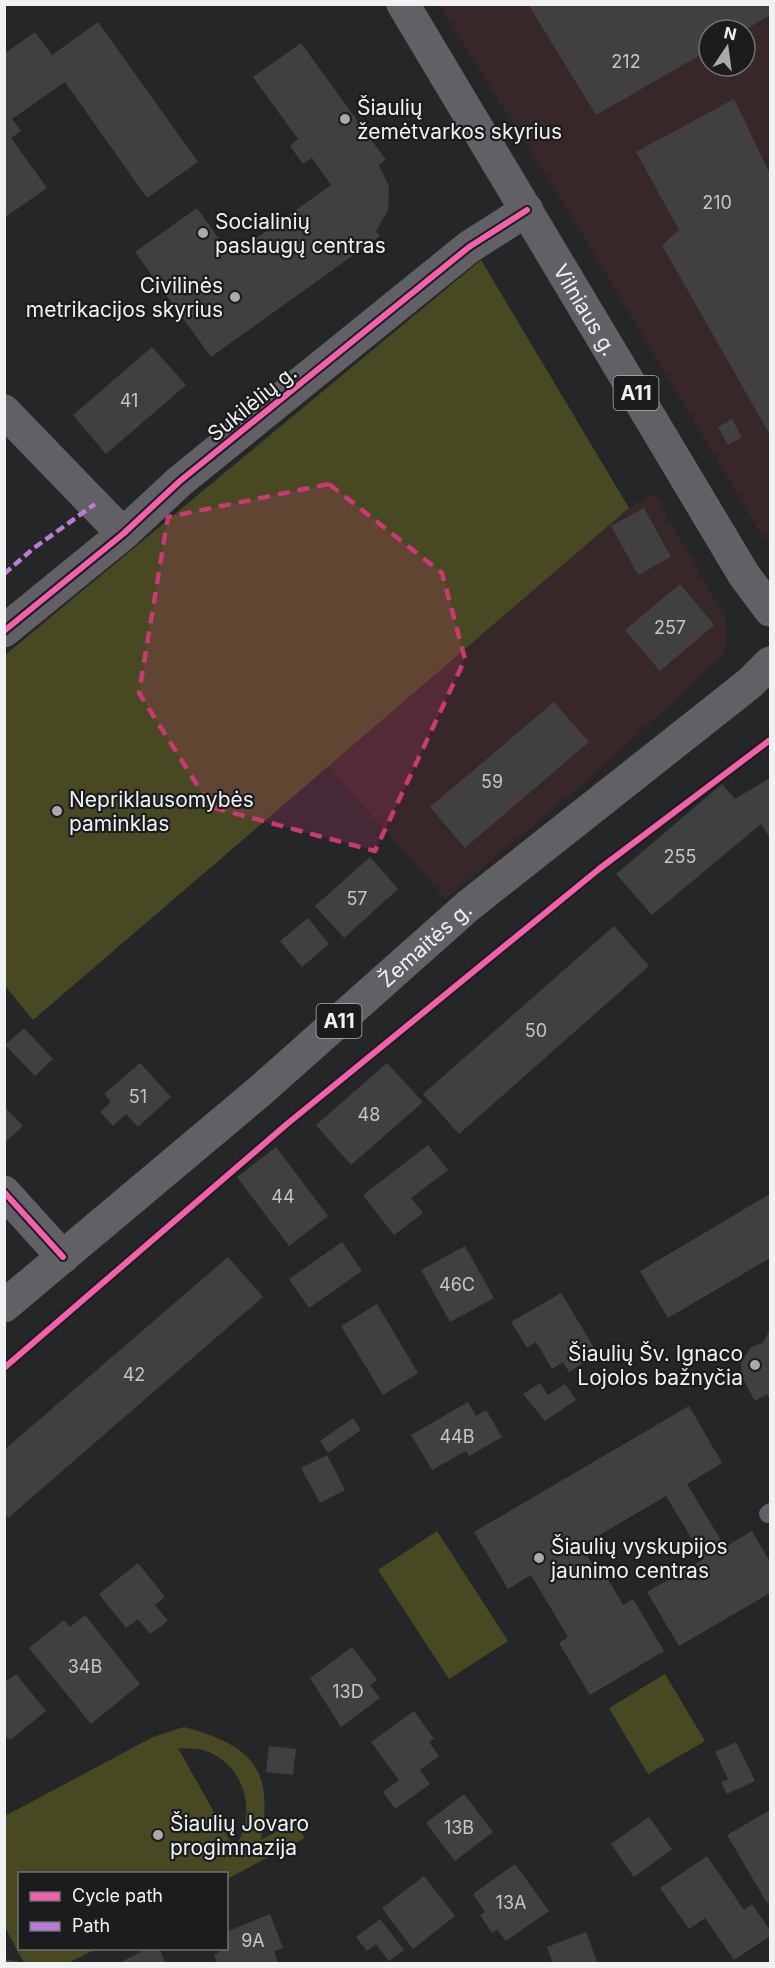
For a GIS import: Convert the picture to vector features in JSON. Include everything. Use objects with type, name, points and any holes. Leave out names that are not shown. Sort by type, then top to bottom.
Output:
[{"type":"highway","name":"Vilniaus g.","points":[[404,4],[744,575],[771,610]]},
{"type":"highway","name":"Žemaitės g.","points":[[4,1306],[260,1091],[468,906],[705,719],[771,663]]},
{"type":"street","name":"Sukilėlių g.","points":[[4,631],[123,534],[180,482],[469,247],[527,210]]},
{"type":"street","points":[[4,411],[123,534]]},
{"type":"street","points":[[4,1192],[63,1257]]},
{"type":"highlighted area","points":[[329,484],[442,573],[465,659],[375,851],[211,807],[139,693],[168,517]]},
{"type":"shaded area","points":[[439,5],[770,5],[770,541],[761,534],[572,217]]},
{"type":"shaded area","points":[[481,260],[629,508],[33,1020],[5,986],[5,655]]},
{"type":"shaded area","points":[[654,493],[726,619],[727,645],[720,658],[587,781],[445,899],[328,765],[629,508]]},
{"type":"shaded area","points":[[437,1531],[508,1641],[449,1679],[378,1570]]},
{"type":"shaded area","points":[[665,1674],[705,1741],[648,1774],[609,1708]]},
{"type":"shaded area","name":"Šiaulių Jovaro progimnazija","points":[[184,1727],[227,1742],[242,1752],[253,1764],[260,1778],[264,1795],[261,1840],[294,1822],[305,1838],[228,1878],[228,1872],[18,1872],[18,1950],[94,1950],[68,1963],[24,1963],[5,1927],[5,1816],[153,1737]],"holes":[[[178,1748],[196,1749],[220,1758],[239,1779],[244,1793],[245,1821],[234,1848]]]},
{"type":"shaded area","points":[[5,1959],[24,1963],[5,1963]]},
{"type":"building","points":[[528,4],[770,4],[770,15],[757,23],[757,18],[697,18],[697,57],[596,115]]},
{"type":"building","points":[[98,22],[198,162],[147,198],[65,82],[12,119],[21,131],[11,138],[47,188],[4,218],[4,54],[35,32],[52,55]]},
{"type":"building","points":[[301,43],[386,160],[379,165],[389,187],[388,210],[376,231],[380,236],[211,357],[135,252],[197,208],[231,256],[331,185],[312,158],[303,164],[290,146],[298,139],[253,77]]},
{"type":"building","points":[[734,99],[770,174],[770,435],[662,245],[679,230],[636,152]]},
{"type":"building","points":[[152,347],[186,385],[106,454],[73,415]]},
{"type":"building","points":[[732,419],[742,437],[728,445],[718,427]]},
{"type":"building","points":[[644,508],[671,557],[638,575],[611,526]]},
{"type":"building","points":[[680,584],[714,625],[660,671],[625,630]]},
{"type":"building","points":[[554,702],[589,742],[465,848],[430,807]]},
{"type":"building","points":[[770,778],[770,838],[761,824],[652,915],[616,874],[722,784],[735,799]]},
{"type":"building","points":[[370,857],[398,889],[344,938],[315,906]]},
{"type":"building","points":[[308,918],[329,944],[302,967],[280,941]]},
{"type":"building","points":[[614,926],[649,966],[459,1134],[423,1094]]},
{"type":"building","points":[[24,1028],[53,1059],[35,1076],[5,1045]]},
{"type":"building","points":[[140,1063],[171,1097],[138,1127],[126,1114],[113,1126],[100,1112],[111,1102],[104,1094]]},
{"type":"building","points":[[387,1063],[423,1102],[351,1165],[316,1125]]},
{"type":"building","points":[[4,1106],[23,1126],[4,1143]]},
{"type":"building","points":[[428,1145],[448,1170],[411,1198],[423,1213],[394,1235],[363,1195]]},
{"type":"building","points":[[276,1147],[328,1216],[289,1246],[237,1177]]},
{"type":"building","points":[[770,1194],[770,1258],[668,1318],[640,1271]]},
{"type":"building","points":[[342,1242],[362,1271],[309,1308],[289,1279]]},
{"type":"building","points":[[465,1246],[494,1298],[450,1322],[421,1270]]},
{"type":"building","points":[[228,1257],[263,1297],[8,1518],[4,1513],[4,1450]]},
{"type":"building","points":[[561,1293],[598,1354],[569,1372],[563,1362],[552,1369],[536,1342],[527,1348],[511,1322]]},
{"type":"building","points":[[377,1304],[418,1373],[383,1395],[341,1326]]},
{"type":"building","name":"Šiaulių Šv. Ignaco Lojolos bažnyčia","points":[[770,1329],[770,1400],[767,1394],[755,1401],[741,1375],[741,1362],[751,1347],[763,1343]]},
{"type":"building","points":[[540,1383],[548,1395],[565,1384],[576,1400],[545,1421],[523,1394]]},
{"type":"building","points":[[468,1402],[476,1416],[486,1410],[502,1437],[469,1456],[466,1451],[432,1470],[411,1435]]},
{"type":"building","name":"Šiaulių vyskupijos jaunimo centras","points":[[689,1406],[722,1463],[687,1484],[725,1547],[752,1531],[770,1562],[770,1593],[679,1646],[647,1592],[704,1559],[666,1496],[581,1546],[597,1572],[602,1569],[623,1605],[633,1599],[664,1651],[590,1695],[559,1643],[568,1637],[531,1575],[508,1589],[474,1532]]},
{"type":"building","points":[[353,1418],[361,1430],[328,1453],[320,1441]]},
{"type":"building","points":[[327,1455],[345,1490],[320,1503],[301,1468]]},
{"type":"building","points":[[138,1563],[165,1597],[155,1605],[168,1621],[150,1634],[138,1619],[126,1628],[99,1594]]},
{"type":"building","points":[[85,1615],[140,1684],[91,1724],[29,1648],[64,1620],[70,1627]]},
{"type":"building","points":[[352,1647],[377,1680],[370,1685],[380,1698],[341,1727],[310,1678]]},
{"type":"building","points":[[16,1674],[46,1711],[10,1740],[4,1734],[4,1683]]},
{"type":"building","points":[[414,1711],[434,1739],[429,1742],[439,1756],[420,1770],[430,1784],[395,1809],[383,1792],[399,1780],[371,1742]]},
{"type":"building","points":[[736,1742],[755,1781],[727,1794],[721,1782],[728,1779],[715,1752]]},
{"type":"building","points":[[269,1746],[296,1749],[293,1775],[266,1772]]},
{"type":"building","points":[[464,1794],[493,1832],[455,1861],[426,1823]]},
{"type":"building","points":[[770,1810],[770,1901],[767,1903],[727,1835]]},
{"type":"building","points":[[649,1817],[672,1849],[634,1877],[611,1844]]},
{"type":"building","points":[[707,1856],[744,1910],[752,1904],[770,1930],[770,1936],[734,1960],[705,1918],[689,1929],[660,1888]]},
{"type":"building","points":[[515,1864],[549,1911],[506,1941],[497,1929],[492,1933],[480,1915],[485,1912],[473,1894]]},
{"type":"building","points":[[424,1876],[455,1916],[413,1949],[382,1908]]},
{"type":"building","points":[[270,1914],[283,1948],[274,1951],[278,1964],[217,1964],[214,1955],[223,1950],[228,1950],[228,1931]]},
{"type":"building","points":[[380,1919],[404,1950],[389,1961],[376,1944],[367,1951],[356,1937]]},
{"type":"building","points":[[586,1932],[598,1964],[553,1964],[547,1947]]},
{"type":"building","points":[[145,1950],[160,1950],[166,1964],[117,1964]]},
{"type":"marked path","points":[[4,574],[34,548],[95,504]]},
{"type":"cycle path","points":[[4,631],[123,534],[180,481],[469,247],[527,210]]},
{"type":"cycle path","points":[[4,1368],[287,1124],[599,869],[770,740]]},
{"type":"cycle path","points":[[4,1192],[63,1257]]},
{"type":"place","name":"Šiaulių žemėtvarkos skyrius","points":[[345,119]]},
{"type":"place","name":"Socialinių paslaugų centras","points":[[203,233]]},
{"type":"place","name":"Civilinės metrikacijos skyrius","points":[[235,297]]},
{"type":"place","name":"Nepriklausomybės paminklas","points":[[57,811]]},
{"type":"place","name":"Šiaulių Šv. Ignaco Lojolos bažnyčia","points":[[755,1365]]},
{"type":"place","name":"Šiaulių vyskupijos jaunimo centras","points":[[539,1558]]},
{"type":"place","name":"Šiaulių Jovaro progimnazija","points":[[158,1835]]}]
